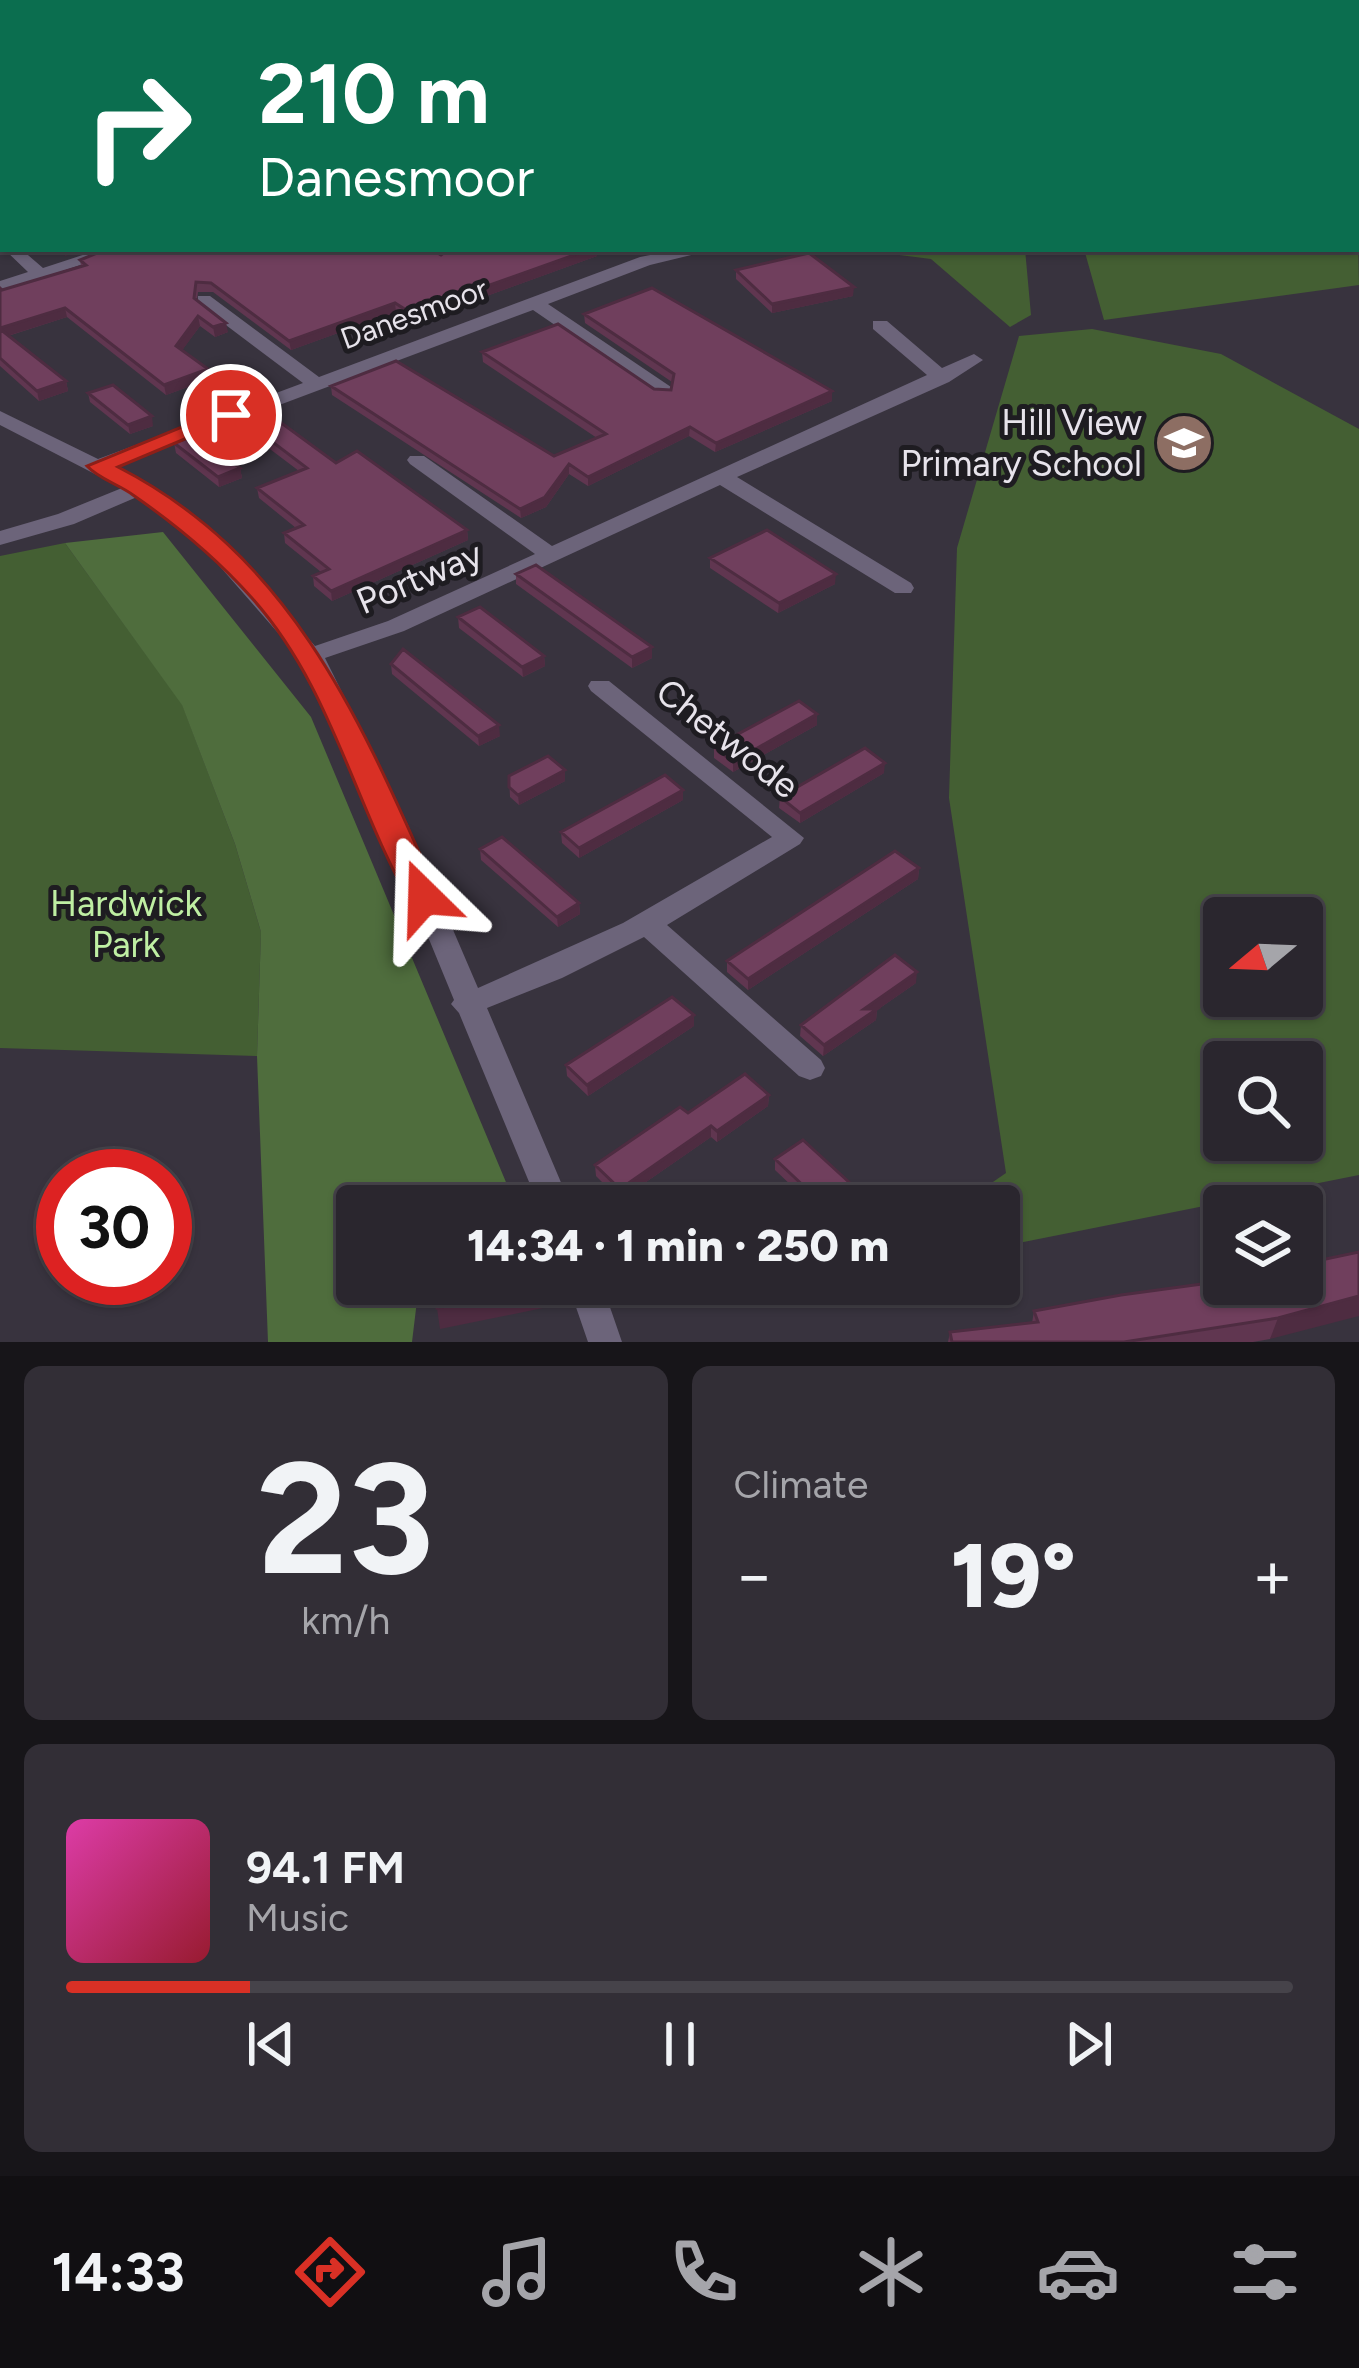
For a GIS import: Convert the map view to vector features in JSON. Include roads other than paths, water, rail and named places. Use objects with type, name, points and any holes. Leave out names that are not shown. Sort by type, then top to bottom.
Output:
[{"type":"street","points":[[14,252],[40,274]]},
{"type":"street","points":[[0,286],[109,252]]},
{"type":"street","name":"Danesmoor","points":[[98,466],[646,261],[692,252]]},
{"type":"street","name":"Danesmoor","points":[[204,300],[314,382]]},
{"type":"street","name":"Danesmoor","points":[[535,302],[664,391]]},
{"type":"street","points":[[880,325],[941,378]]},
{"type":"street","name":"Portway","points":[[310,656],[396,626],[974,360]]},
{"type":"street","points":[[0,417],[139,488],[217,549],[261,593],[310,656],[395,825],[466,1004],[546,1185]]},
{"type":"street","name":"Portway","points":[[417,460],[552,556]]},
{"type":"street","points":[[724,478],[902,588]]},
{"type":"street","points":[[0,538],[66,519],[139,488]]},
{"type":"street","name":"Chetwode","points":[[466,1004],[532,981],[650,926],[791,838],[600,686]]},
{"type":"street","points":[[650,926],[810,1067]]},
{"type":"street","points":[[592,1305],[605,1342]]},
{"type":"place","name":"Hill View Primary School","points":[[1184,443]]},
{"type":"park label","name":"Hardwick Park","points":[[126,924]]}]
